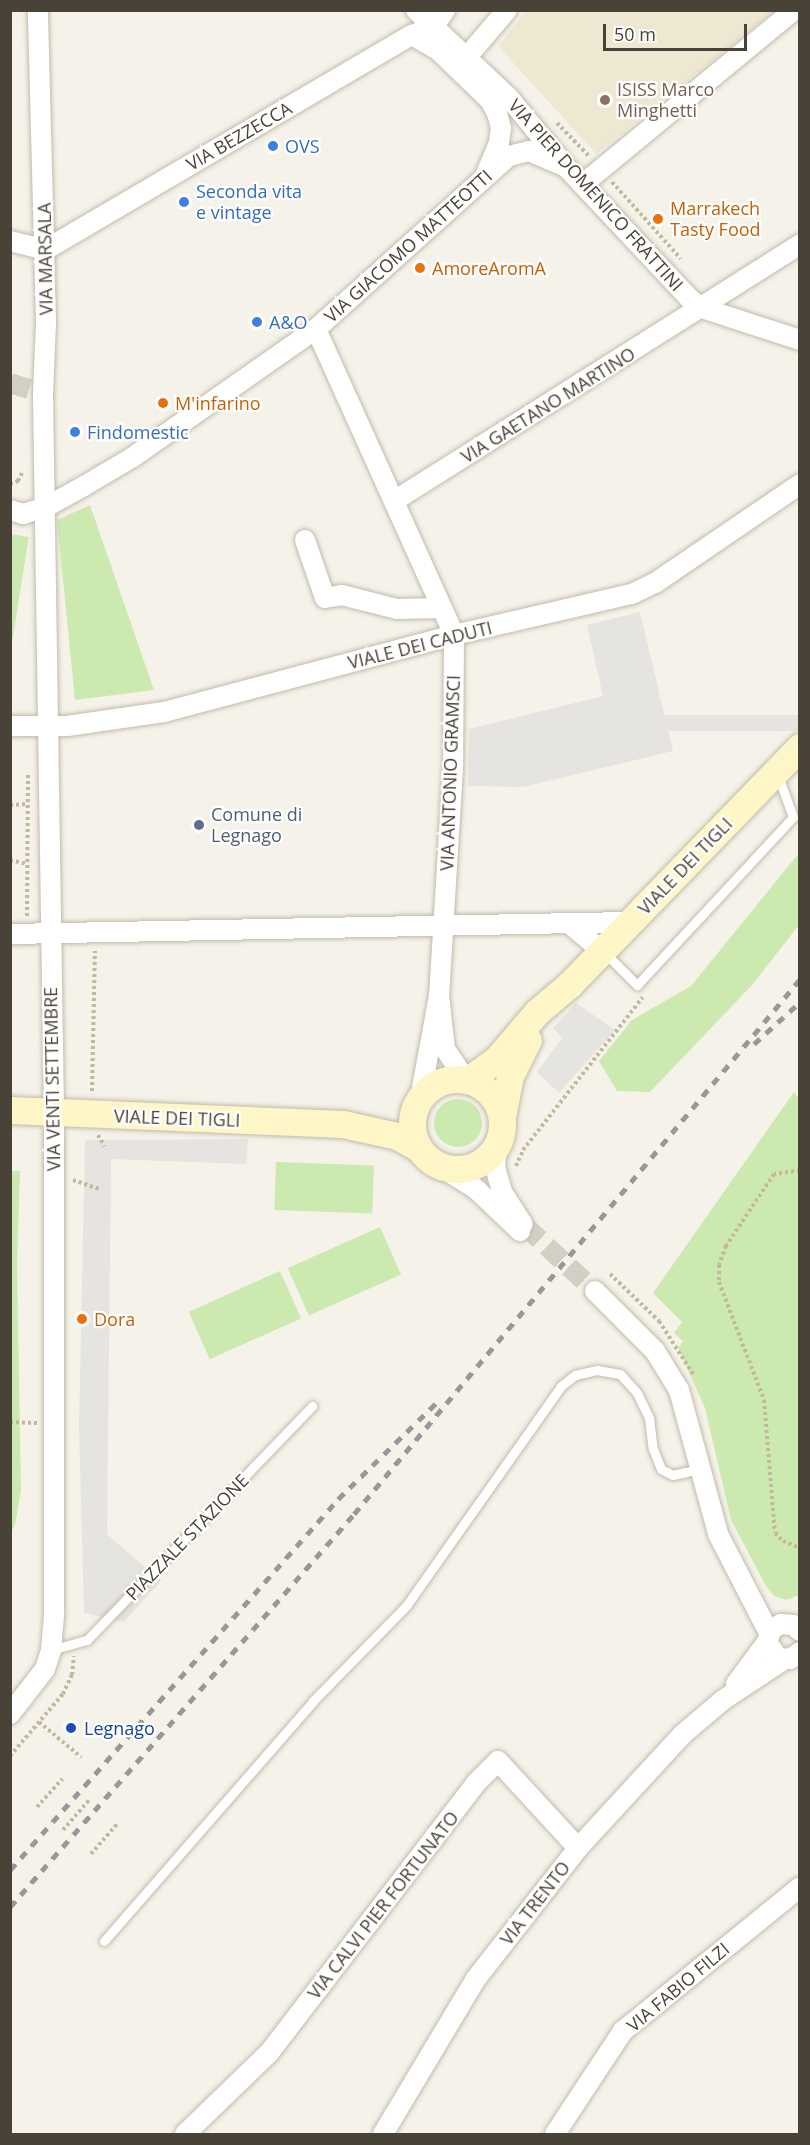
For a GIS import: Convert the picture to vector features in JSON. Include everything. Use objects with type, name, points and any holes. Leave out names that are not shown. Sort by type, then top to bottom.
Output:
[{"type":"street","name":"VIA MARSALA","points":[[38,10],[45,250],[46,507]]},
{"type":"street","name":"VIA PIER DOMENICO FRATTINI","points":[[416,10],[440,18],[462,62],[510,99],[566,167],[673,283],[702,308],[796,340]]},
{"type":"street","points":[[462,62],[507,10]]},
{"type":"street","points":[[583,184],[795,10]]},
{"type":"street","name":"VIA BEZZECCA","points":[[45,250],[440,18]]},
{"type":"street","points":[[412,35],[462,62],[490,100],[501,128],[485,174]]},
{"type":"street","name":"VIA GIACOMO MATTEOTTI","points":[[10,510],[23,514],[46,507],[133,457],[316,329],[485,174],[509,156],[529,151],[566,167]]},
{"type":"street","points":[[10,241],[45,250]]},
{"type":"street","name":"VIA GAETANO MARTINO","points":[[394,501],[800,244]]},
{"type":"street","name":"VIA ANTONIO GRAMSCI","points":[[316,329],[454,635],[453,768],[439,995],[418,1102]]},
{"type":"street","name":"VIALE DEI CADUTI","points":[[10,726],[48,726],[164,712],[454,635],[632,594],[655,583],[800,483]]},
{"type":"street","name":"VIA VENTI SETTEMBRE","points":[[46,507],[49,932],[54,1112],[51,1650]]},
{"type":"street","points":[[305,540],[325,598],[342,595],[397,609],[442,608]]},
{"type":"street","name":"VIALE DEI TIGLI","points":[[343,1124],[393,1115],[418,1102],[440,1082],[467,1079],[497,1059],[537,1012],[570,984],[800,747]]},
{"type":"street","points":[[10,934],[443,923],[630,922]]},
{"type":"street","points":[[570,924],[602,951]]},
{"type":"street","name":"VIALE DEI TIGLI","points":[[10,1110],[343,1124],[397,1136],[429,1157],[457,1169],[475,1166],[497,1145],[510,1076],[521,1052],[570,984]]},
{"type":"street","name":"VIA ANTONIO GRAMSCI","points":[[439,995],[445,1049],[467,1079]]},
{"type":"street","points":[[467,1079],[487,1089],[502,1118]]},
{"type":"street","points":[[418,1102],[412,1123],[429,1157],[476,1189],[522,1228],[502,1192],[495,1167],[497,1145]]},
{"type":"street","points":[[595,1291],[655,1351],[679,1390],[698,1469],[718,1534],[749,1590],[772,1654],[793,1660]]},
{"type":"street","points":[[749,1590],[793,1623],[768,1638]]},
{"type":"street","name":"VIA TRENTO","points":[[723,1700],[768,1638]]},
{"type":"street","points":[[10,1714],[39,1678],[51,1650]]},
{"type":"street","name":"VIA TRENTO","points":[[383,2134],[475,1980],[579,1848],[656,1760],[723,1700],[793,1660]]},
{"type":"street","name":"VIA CALVI PIER FORTUNATO","points":[[185,2134],[269,2053],[476,1783],[498,1761],[579,1848]]},
{"type":"street","name":"VIA FABIO FILZI","points":[[555,2134],[623,2031],[800,1887]]},
{"type":"lane","points":[[602,951],[637,985],[793,818],[776,771]]},
{"type":"lane","points":[[104,1941],[313,1701],[406,1606],[561,1386],[575,1376],[597,1370],[620,1374],[637,1393],[649,1418],[653,1449],[661,1469],[673,1475],[698,1469]]},
{"type":"lane","name":"PIAZZALE STAZIONE","points":[[51,1650],[87,1640],[312,1406]]},
{"type":"path","points":[[608,177],[688,266]]},
{"type":"path","points":[[10,484],[18,481],[23,465]]},
{"type":"path","points":[[27,916],[28,768]]},
{"type":"path","points":[[10,805],[28,804]]},
{"type":"path","points":[[10,860],[27,864]]},
{"type":"path","points":[[95,931],[95,1091]]},
{"type":"path","points":[[517,1172],[516,1163],[524,1150],[651,988]]},
{"type":"path","points":[[96,1132],[104,1146]]},
{"type":"path","points":[[800,1170],[774,1174],[726,1246],[719,1265],[719,1282],[764,1400],[775,1533],[783,1542],[800,1548]]},
{"type":"path","points":[[70,1178],[99,1189]]},
{"type":"path","points":[[10,1422],[27,1424]]},
{"type":"path","points":[[10,1756],[69,1684],[74,1667]]},
{"type":"path","points":[[39,1722],[81,1757]]},
{"type":"path","points":[[37,1807],[62,1779]]},
{"type":"path","points":[[63,1830],[89,1800]]},
{"type":"path","points":[[91,1854],[117,1824]]},
{"type":"shaded area","name":"ISISS Marco Minghetti","points":[[526,11],[774,11],[596,154],[498,46]]},
{"type":"shaded area","points":[[640,612],[673,751],[523,787],[468,786],[469,729],[603,696],[587,625]]},
{"type":"shaded area","points":[[530,715],[799,715],[799,731],[530,731]]},
{"type":"shaded area","points":[[576,1003],[615,1030],[559,1093],[537,1072],[562,1038],[553,1028]]},
{"type":"shaded area","points":[[248,1139],[246,1164],[111,1159],[107,1534],[161,1581],[124,1622],[84,1613],[79,1427],[85,1140]]},
{"type":"green space","points":[[90,505],[154,690],[75,700],[57,520]]},
{"type":"green space","points":[[10,534],[29,537],[10,655]]},
{"type":"green space","points":[[799,853],[799,925],[752,985],[650,1092],[617,1091],[599,1061],[632,1020],[691,986]]},
{"type":"green space","points":[[794,1092],[800,1101],[800,1595],[786,1600],[774,1596],[766,1586],[731,1520],[705,1408],[678,1348],[683,1341],[674,1333],[682,1322],[653,1293]]},
{"type":"green space","points":[[453,1099],[463,1099],[478,1109],[482,1123],[478,1137],[472,1143],[463,1147],[453,1147],[438,1137],[434,1128],[434,1118],[444,1103]]},
{"type":"green space","points":[[276,1162],[374,1165],[372,1213],[274,1210]]},
{"type":"green space","points":[[11,1171],[20,1171],[17,1265],[21,1490],[15,1525],[11,1532]]},
{"type":"green space","points":[[380,1227],[401,1275],[309,1316],[288,1268]]},
{"type":"green space","points":[[280,1271],[301,1319],[210,1359],[189,1312]]},
{"type":"tunnel","points":[[10,383],[43,394]]},
{"type":"tunnel","points":[[525,1226],[595,1291]]},
{"type":"railway","points":[[10,1907],[354,1514],[800,979]]},
{"type":"railway","points":[[754,1044],[800,1002]]},
{"type":"railway","points":[[10,1870],[338,1499],[441,1398]]},
{"type":"place","name":"ISISS Marco Minghetti","points":[[605,100]]},
{"type":"place","name":"OVS","points":[[273,146]]},
{"type":"place","name":"Seconda vita e vintage","points":[[184,202]]},
{"type":"place","name":"Marrakech Tasty Food","points":[[658,219]]},
{"type":"place","name":"AmoreAromA","points":[[420,268]]},
{"type":"place","name":"A&O","points":[[257,322]]},
{"type":"place","name":"M'infarino","points":[[163,403]]},
{"type":"place","name":"Findomestic","points":[[75,432]]},
{"type":"place","name":"Comune di Legnago","points":[[199,825]]},
{"type":"place","name":"Dora","points":[[82,1319]]},
{"type":"place","name":"Legnago","points":[[71,1728]]}]
